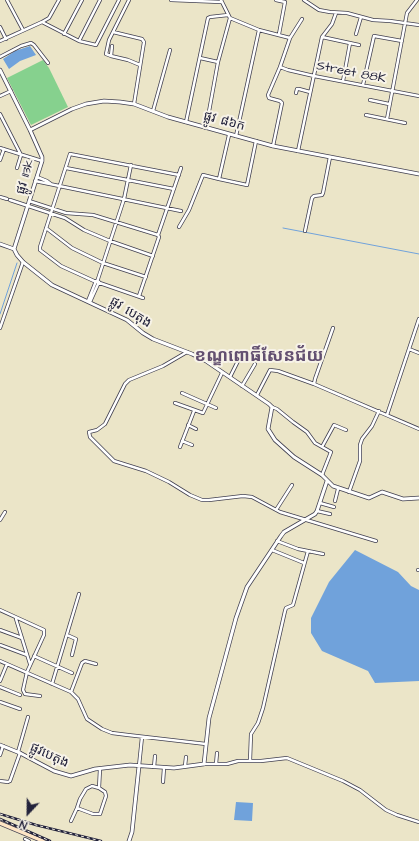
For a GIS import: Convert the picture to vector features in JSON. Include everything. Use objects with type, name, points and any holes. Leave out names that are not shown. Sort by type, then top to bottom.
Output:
[{"type":"main road","points":[[0,823],[43,841]]},
{"type":"street","points":[[7,0],[23,30]]},
{"type":"street","points":[[0,41],[49,18],[58,0]]},
{"type":"street","points":[[64,34],[82,0]]},
{"type":"street","points":[[79,41],[100,0]]},
{"type":"street","points":[[42,22],[79,41],[94,45],[96,44],[119,0],[126,6]]},
{"type":"street","points":[[129,0],[109,40],[106,52],[108,56],[140,64]]},
{"type":"street","points":[[171,0],[221,1],[229,16],[218,62],[206,128]]},
{"type":"street","points":[[276,0],[285,1],[279,34]]},
{"type":"street","points":[[304,0],[319,10],[347,13],[373,20],[419,25]]},
{"type":"street","points":[[387,119],[407,13],[417,0]]},
{"type":"street","points":[[298,151],[322,37],[332,24],[336,13]]},
{"type":"street","points":[[186,122],[208,18],[229,16],[259,30],[290,38]]},
{"type":"street","points":[[356,34],[361,17]]},
{"type":"street","points":[[273,146],[282,103],[268,97],[290,38],[302,19]]},
{"type":"street","points":[[0,27],[6,39]]},
{"type":"street","points":[[236,136],[259,30]]},
{"type":"street","points":[[113,32],[144,40],[134,104]]},
{"type":"street","points":[[363,85],[374,36],[402,41]]},
{"type":"street","points":[[322,37],[359,45]]},
{"type":"street","points":[[0,57],[21,46],[31,43],[48,63]]},
{"type":"street","points":[[343,81],[350,44]]},
{"type":"street","points":[[110,56],[112,46]]},
{"type":"street","points":[[153,111],[170,50]]},
{"type":"street","points":[[200,58],[218,62]]},
{"type":"street","name":"Street 88K","points":[[280,67],[314,76],[419,96]]},
{"type":"street","name":"ផ្លូវ 113k","points":[[0,70],[40,151],[42,161],[14,249]]},
{"type":"street","points":[[296,93],[297,89],[310,92]]},
{"type":"street","points":[[0,96],[11,91]]},
{"type":"street","points":[[370,100],[389,104]]},
{"type":"street","name":"ផ្លូវ ៨៦ក","points":[[30,130],[72,109],[86,104],[104,101],[134,104],[229,135],[273,146],[419,174]]},
{"type":"street","points":[[0,114],[21,155],[16,168]]},
{"type":"street","points":[[366,115],[405,123]]},
{"type":"street","points":[[219,179],[229,135]]},
{"type":"street","points":[[179,227],[189,210],[203,175],[247,185],[256,141]]},
{"type":"street","points":[[0,148],[42,161]]},
{"type":"street","points":[[0,160],[4,149]]},
{"type":"street","points":[[143,298],[97,282],[61,266],[40,250],[40,247],[70,154],[179,174]]},
{"type":"street","points":[[306,231],[312,198],[322,195],[323,193],[330,157]]},
{"type":"street","points":[[89,302],[117,222],[124,199],[131,165]]},
{"type":"street","points":[[66,168],[174,189]]},
{"type":"street","points":[[139,296],[160,237],[158,235],[181,168]]},
{"type":"street","points":[[36,179],[47,181],[51,185],[60,187],[181,211]]},
{"type":"street","points":[[0,197],[28,205],[72,221],[83,230],[153,256]]},
{"type":"street","points":[[29,201],[66,213],[93,215],[158,235]]},
{"type":"street","points":[[72,221],[74,214]]},
{"type":"street","points":[[46,228],[71,248],[103,262],[146,277]]},
{"type":"street","points":[[0,244],[14,249]]},
{"type":"street","name":"ផ្លូវ បេតុង","points":[[14,249],[17,256],[23,262],[52,285],[127,320],[153,339],[206,361],[272,407]]},
{"type":"street","points":[[0,328],[23,262]]},
{"type":"street","points":[[387,415],[419,319]]},
{"type":"street","points":[[314,384],[333,328]]},
{"type":"street","points":[[409,349],[419,353]]},
{"type":"street","points":[[187,352],[164,366],[129,380],[125,384],[105,424],[97,430],[89,432],[90,437],[114,461],[146,471],[202,500],[243,496],[252,497],[276,510],[376,541]]},
{"type":"street","points":[[230,377],[242,353]]},
{"type":"street","points":[[242,386],[255,364]]},
{"type":"street","points":[[257,396],[270,370],[288,374],[314,384],[419,429]]},
{"type":"street","points":[[176,403],[194,411],[203,413],[222,373]]},
{"type":"street","points":[[182,393],[216,408]]},
{"type":"street","points":[[322,475],[331,453],[313,442],[307,432],[277,409],[272,407],[268,431],[275,440],[290,453],[322,475],[333,486],[369,498],[382,492],[403,499],[419,498]]},
{"type":"street","points":[[180,447],[194,411]]},
{"type":"street","points":[[349,492],[360,461],[360,445],[362,439],[372,426],[379,411]]},
{"type":"street","points":[[188,425],[196,428]]},
{"type":"street","points":[[322,447],[334,426],[346,430]]},
{"type":"street","points":[[182,441],[192,445]]},
{"type":"street","points":[[327,481],[317,511],[284,532],[276,541],[247,587],[241,602],[209,718],[204,764],[227,764],[238,761],[261,761],[284,757],[295,760],[352,786],[392,812],[419,822]]},
{"type":"street","points":[[276,510],[292,485]]},
{"type":"street","points":[[334,501],[338,488]]},
{"type":"street","points":[[320,503],[334,507]]},
{"type":"street","points":[[317,511],[330,514]]},
{"type":"street","points":[[0,520],[5,512]]},
{"type":"street","points":[[276,541],[323,554]]},
{"type":"street","points":[[271,550],[304,563]]},
{"type":"street","points":[[250,760],[250,734],[258,723],[263,708],[285,611],[286,608],[292,605],[308,551]]},
{"type":"street","points":[[52,684],[79,594]]},
{"type":"street","points":[[0,610],[44,630],[44,635],[27,672],[24,693],[40,696]]},
{"type":"street","points":[[16,618],[30,664]]},
{"type":"street","points":[[0,630],[22,638]]},
{"type":"street","points":[[67,635],[76,639],[72,655]]},
{"type":"street","points":[[0,645],[27,656]]},
{"type":"street","points":[[34,656],[72,673]]},
{"type":"street","points":[[0,661],[71,692],[78,699],[87,719],[102,729],[112,733],[207,744]]},
{"type":"street","points":[[71,692],[82,663],[85,661],[96,664]]},
{"type":"street","points":[[0,681],[7,664]]},
{"type":"street","points":[[0,687],[20,695]]},
{"type":"street","points":[[0,702],[20,710]]},
{"type":"street","points":[[0,781],[10,781],[28,717]]},
{"type":"street","points":[[129,841],[132,832],[142,737]]},
{"type":"street","points":[[0,755],[1,746]]},
{"type":"street","name":"ផ្លូវបេតុង","points":[[1,746],[19,752],[54,771],[68,776],[75,776],[100,768],[130,765],[164,768],[204,764]]},
{"type":"street","points":[[216,764],[217,753]]},
{"type":"street","points":[[154,768],[155,756]]},
{"type":"street","points":[[185,766],[186,756]]},
{"type":"street","points":[[99,788],[100,768]]},
{"type":"street","points":[[163,782],[164,768]]},
{"type":"street","points":[[71,821],[80,799],[87,787],[92,786],[105,792],[106,794],[100,814],[93,814],[77,808]]},
{"type":"street","points":[[25,839],[29,841]]},
{"type":"green space","points":[[43,60],[49,68],[68,107],[31,125],[7,78]]},
{"type":"water","points":[[30,46],[36,55],[20,61],[9,69],[3,59],[15,51]]},
{"type":"water","points":[[355,550],[398,572],[411,586],[419,590],[419,681],[375,683],[368,671],[322,651],[311,633],[311,618],[329,582]]},
{"type":"water","points":[[236,802],[253,803],[252,821],[234,820]]},
{"type":"waterway","points":[[283,228],[419,254]]},
{"type":"waterway","points":[[0,314],[17,263]]},
{"type":"railway","points":[[0,814],[36,825],[101,841]]},
{"type":"railway","points":[[0,819],[50,841]]},
{"type":"district","name":"ខណ្ឌពោធិ៍សែនជ័យ","points":[[259,357]]}]
